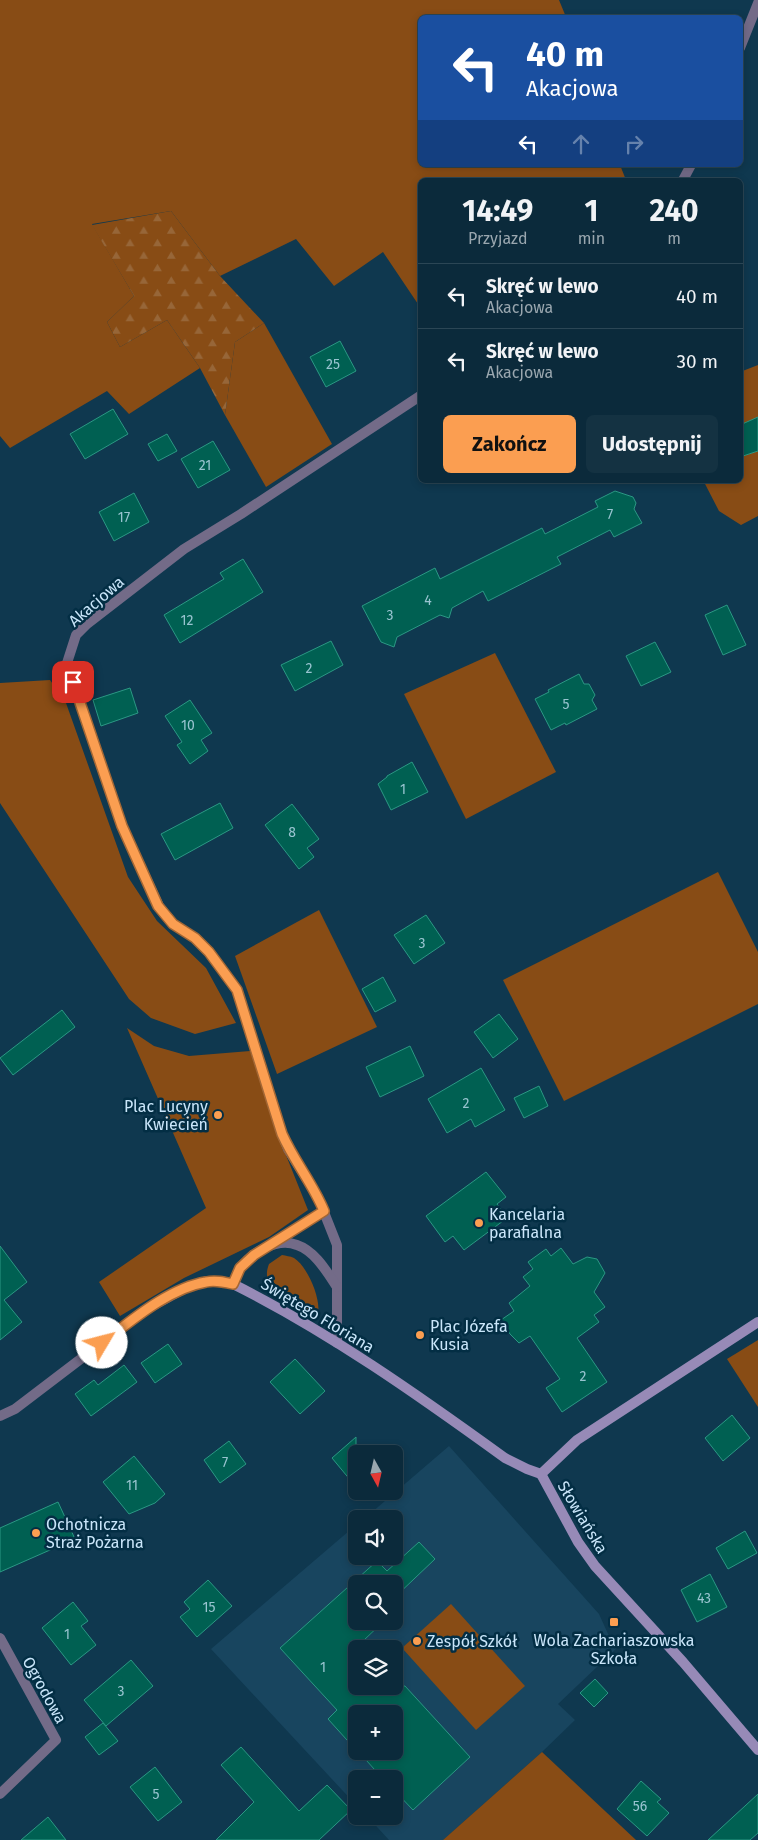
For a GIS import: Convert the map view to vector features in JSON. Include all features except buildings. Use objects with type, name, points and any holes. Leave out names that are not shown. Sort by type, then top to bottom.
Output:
[{"type":"street","points":[[743,40],[758,3]]},
{"type":"street","name":"Akacjowa","points":[[337,1343],[337,1245],[318,1197],[288,1148],[282,1134],[237,990],[209,952],[195,938],[173,924],[158,906],[122,826],[67,662],[76,634],[184,549],[241,514],[418,397]]},
{"type":"street","points":[[233,1284],[240,1268],[254,1255],[324,1211]]},
{"type":"street","points":[[271,1246],[288,1243],[298,1245],[325,1268],[336,1287]]},
{"type":"street","name":"Świętego Floriana","points":[[0,1416],[15,1409],[145,1310],[187,1287],[207,1281],[222,1281],[233,1284],[259,1297],[337,1343],[505,1458],[541,1474]]},
{"type":"street","name":"Słowiańska","points":[[758,1322],[577,1440],[541,1474],[578,1542],[595,1566],[683,1662],[758,1750]]},
{"type":"street","name":"Ogrodowa","points":[[0,1638],[56,1740],[0,1794]]},
{"type":"shaded area","name":"Zespół Szkół","points":[[449,1446],[599,1614],[609,1636],[619,1646],[558,1704],[575,1720],[443,1840],[389,1840],[375,1825],[403,1825],[403,1770],[348,1770],[348,1796],[211,1649],[348,1532],[348,1565],[403,1565],[403,1510],[374,1510],[386,1500],[403,1500],[403,1486]]},
{"type":"green space","points":[[0,0],[559,0],[565,15],[418,15],[418,167],[621,167],[625,178],[418,178],[418,304],[383,252],[334,286],[296,239],[220,276],[171,211],[92,224],[134,296],[107,322],[120,347],[167,320],[200,368],[129,414],[107,391],[10,448],[0,436]]},
{"type":"green space","points":[[171,211],[220,276],[264,323],[235,342],[225,415],[200,368],[167,320],[120,347],[107,322],[134,296],[92,225]]},
{"type":"green space","points":[[264,323],[332,444],[266,487],[225,415],[235,342]]},
{"type":"green space","points":[[758,365],[758,516],[741,525],[719,511],[705,483],[743,483],[743,371]]},
{"type":"green space","points":[[495,653],[556,772],[466,819],[404,694]]},
{"type":"green space","points":[[50,680],[66,703],[128,877],[157,921],[206,968],[236,1023],[195,1034],[151,1018],[129,999],[0,803],[0,683]]},
{"type":"green space","points":[[718,872],[758,952],[758,1004],[564,1101],[503,980]]},
{"type":"green space","points":[[319,910],[377,1027],[277,1074],[235,956]]},
{"type":"green space","name":"Plac Lucyny Kwiecień","points":[[127,1028],[154,1046],[189,1056],[250,1051],[286,1155],[308,1210],[269,1237],[184,1278],[120,1316],[99,1282],[206,1208]]},
{"type":"green space","points":[[282,1255],[294,1258],[304,1268],[315,1291],[318,1313],[311,1314],[296,1310],[282,1299],[271,1286],[267,1276],[268,1266]]},
{"type":"green space","points":[[758,1340],[758,1407],[727,1359]]},
{"type":"green space","points":[[451,1604],[525,1686],[476,1730],[403,1647]]},
{"type":"green space","points":[[542,1752],[636,1840],[443,1840]]},
{"type":"place","name":"Plac Lucyny Kwiecień","points":[[218,1115]]},
{"type":"place","name":"Kancelaria parafialna","points":[[479,1223]]},
{"type":"place","name":"Plac Józefa Kusia","points":[[420,1335]]},
{"type":"place","name":"Ochotnicza Straż Pożarna","points":[[36,1533]]},
{"type":"place","name":"Wola Zachariaszowska Szkoła","points":[[614,1622]]},
{"type":"place","name":"Zespół Szkół","points":[[417,1641]]},
{"type":"route","points":[[73,682],[122,826],[158,906],[173,924],[195,938],[209,952],[237,990],[282,1134],[324,1211],[254,1255],[240,1268],[233,1284],[222,1281],[207,1281],[187,1287],[145,1310],[102,1343]]}]
